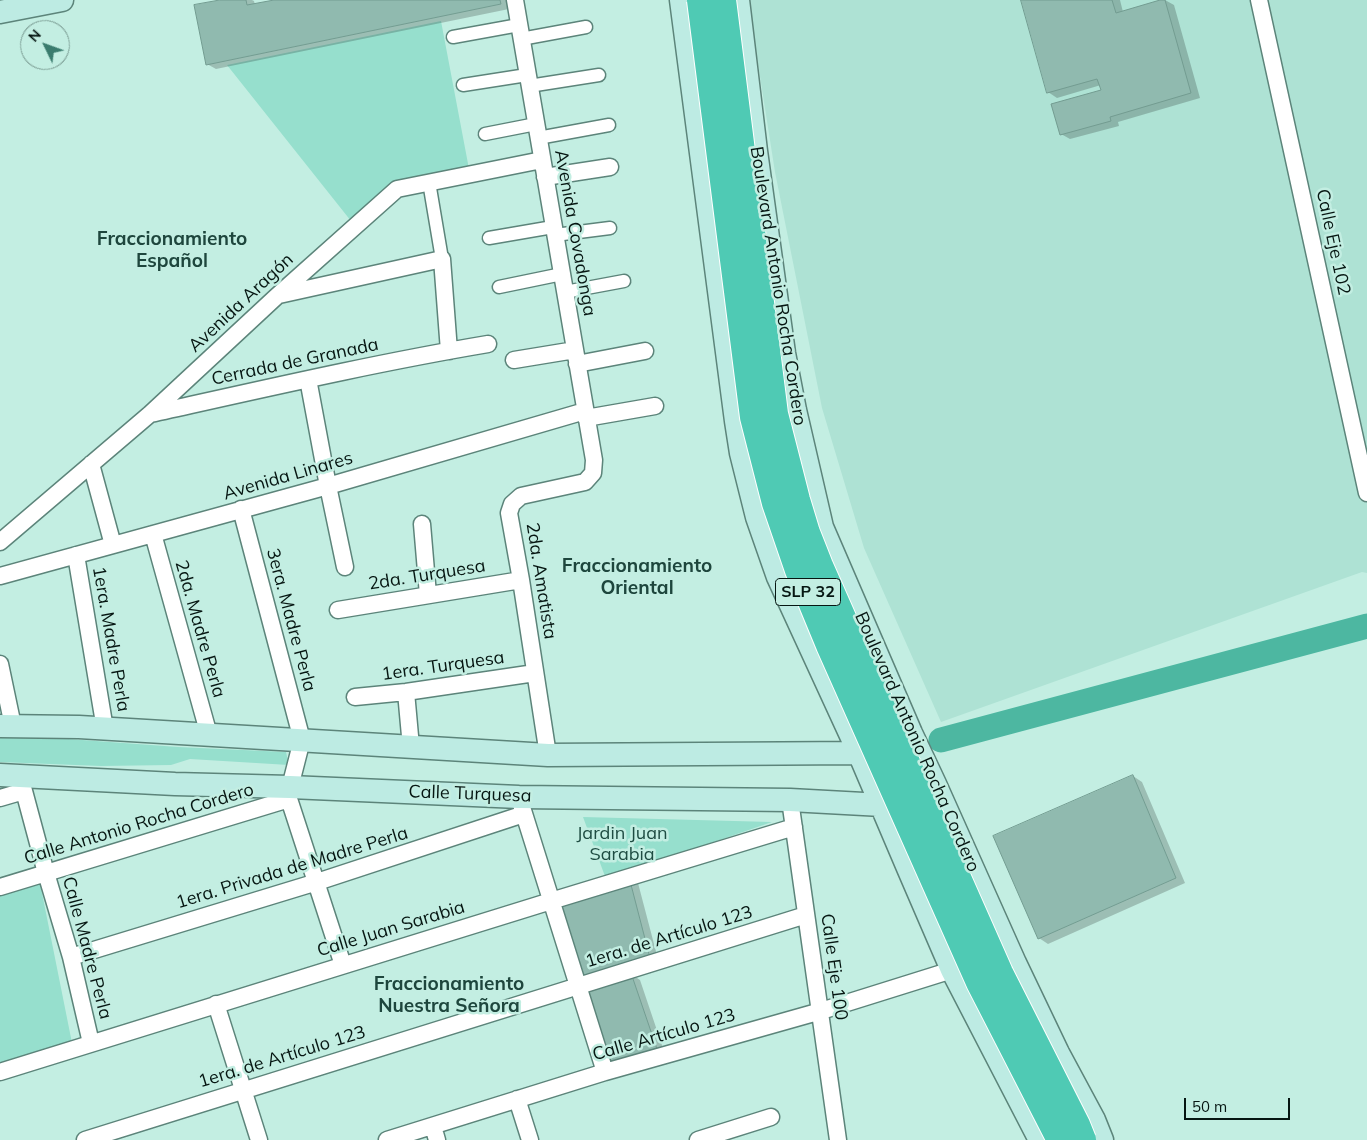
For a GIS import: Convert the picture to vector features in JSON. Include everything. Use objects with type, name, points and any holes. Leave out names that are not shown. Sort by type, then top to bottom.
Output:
[{"type":"highway","name":"Boulevard Antonio Rocha Cordero","points":[[701,0],[754,417],[776,503],[799,570],[827,637],[976,972],[1060,1140]]},
{"type":"highway","name":"Boulevard Antonio Rocha Cordero","points":[[722,0],[774,414],[787,469],[806,533],[846,628],[999,973],[1082,1140]]},
{"type":"main road","points":[[11,7],[62,0]]},
{"type":"main road","name":"SLP 32","points":[[681,0],[741,453],[757,517],[778,577],[859,753],[952,970],[1040,1140]]},
{"type":"main road","name":"Boulevard Antonio Rocha Cordero","points":[[738,0],[756,151],[784,353],[822,527],[961,843],[1020,972],[1058,1052],[1094,1120],[1102,1140]]},
{"type":"main road","points":[[834,698],[843,709],[852,712],[862,713],[871,710],[879,705],[885,697],[888,688],[886,675]]},
{"type":"main road","points":[[7,726],[105,729],[548,754],[859,753],[911,733]]},
{"type":"main road","name":"Calle Turquesa","points":[[15,780],[175,784],[289,793],[521,806],[790,800],[882,805],[935,784]]},
{"type":"main road","points":[[908,868],[905,858],[909,841],[922,829],[939,827],[948,829],[961,843]]},
{"type":"street","name":"Avenida Covadonga","points":[[515,0],[594,460],[593,473]]},
{"type":"street","name":"Calle Eje 102","points":[[1259,0],[1367,493]]},
{"type":"street","points":[[453,36],[586,27]]},
{"type":"street","points":[[463,85],[599,75]]},
{"type":"street","points":[[485,134],[609,126]]},
{"type":"street","name":"Avenida Aragón","points":[[0,542],[150,414],[277,296],[397,189],[542,160]]},
{"type":"street","points":[[545,177],[610,167]]},
{"type":"street","points":[[429,182],[442,259],[449,351]]},
{"type":"street","points":[[489,238],[554,231],[610,228]]},
{"type":"street","points":[[277,296],[442,259]]},
{"type":"street","points":[[499,287],[562,274]]},
{"type":"street","points":[[565,292],[624,281]]},
{"type":"street","name":"Cerrada de Granada","points":[[150,414],[308,379],[488,344]]},
{"type":"street","points":[[514,360],[645,351]]},
{"type":"street","points":[[308,379],[345,567]]},
{"type":"street","name":"Avenida Linares","points":[[0,576],[586,415],[654,406]]},
{"type":"street","points":[[91,464],[113,545]]},
{"type":"street","name":"2da. Amatista","points":[[548,754],[509,513],[512,504],[521,496],[585,482],[593,473]]},
{"type":"street","name":"3era. Madre Perla","points":[[242,509],[302,740]]},
{"type":"street","points":[[422,524],[428,595]]},
{"type":"street","name":"2da. Madre Perla","points":[[152,534],[209,735]]},
{"type":"street","name":"1era. Madre Perla","points":[[76,555],[105,729]]},
{"type":"street","name":"2da. Turquesa","points":[[338,610],[521,580]]},
{"type":"street","points":[[0,664],[7,726]]},
{"type":"street","name":"1era. Turquesa","points":[[355,697],[406,692],[536,673]]},
{"type":"street","points":[[406,692],[411,747]]},
{"type":"street","points":[[302,740],[289,793],[343,965]]},
{"type":"street","points":[[0,798],[15,780]]},
{"type":"street","name":"Calle Madre Perla","points":[[15,780],[46,873],[71,957],[91,1043]]},
{"type":"street","name":"Calle Antonio Rocha Cordero","points":[[0,887],[289,793]]},
{"type":"street","name":"Calle Eje 100","points":[[790,800],[838,1140]]},
{"type":"street","points":[[521,806],[604,1072]]},
{"type":"street","name":"1era. Privada de Madre Perla","points":[[71,957],[317,882],[521,806]]},
{"type":"street","name":"Calle Juan Sarabia","points":[[0,1072],[794,827]]},
{"type":"street","name":"1era. de Artículo 123","points":[[85,1140],[806,915]]},
{"type":"street","name":"Calle Artículo 123","points":[[387,1140],[435,1133],[517,1099],[604,1072],[821,1011],[952,970]]},
{"type":"street","points":[[216,1004],[259,1140]]},
{"type":"street","points":[[517,1099],[530,1140]]},
{"type":"street","points":[[698,1140],[771,1117]]},
{"type":"shaded area","points":[[748,0],[1367,0],[1367,573],[1362,572],[941,722],[864,548],[822,408],[775,172]]},
{"type":"green space","points":[[441,21],[469,169],[392,183],[351,221],[227,65]]},
{"type":"green space","points":[[0,734],[178,747],[286,752],[289,765],[190,759],[171,765],[101,766],[0,762]]},
{"type":"green space","name":"Jardin Juan Sarabia","points":[[583,817],[772,822],[606,879]]},
{"type":"green space","points":[[40,883],[72,1043],[0,1067],[0,894]]},
{"type":"building","points":[[220,0],[246,0],[247,5],[274,0],[500,0],[501,4],[206,65],[194,5]]},
{"type":"building","points":[[1021,0],[1112,0],[1116,13],[1165,0],[1191,93],[1110,117],[1111,121],[1060,135],[1051,104],[1101,90],[1097,79],[1047,93]]},
{"type":"building","points":[[1133,775],[1176,878],[1038,939],[993,836]]},
{"type":"building","points":[[629,877],[650,958],[580,980],[556,905]]},
{"type":"building","points":[[631,973],[658,1052],[608,1066],[582,989]]},
{"type":"waterway","points":[[941,740],[1367,626]]},
{"type":"district","name":"Fraccionamiento Español","points":[[172,250]]},
{"type":"district","name":"Fraccionamiento Oriental","points":[[637,577]]},
{"type":"district","name":"Fraccionamiento Nuestra Señora","points":[[449,995]]}]
